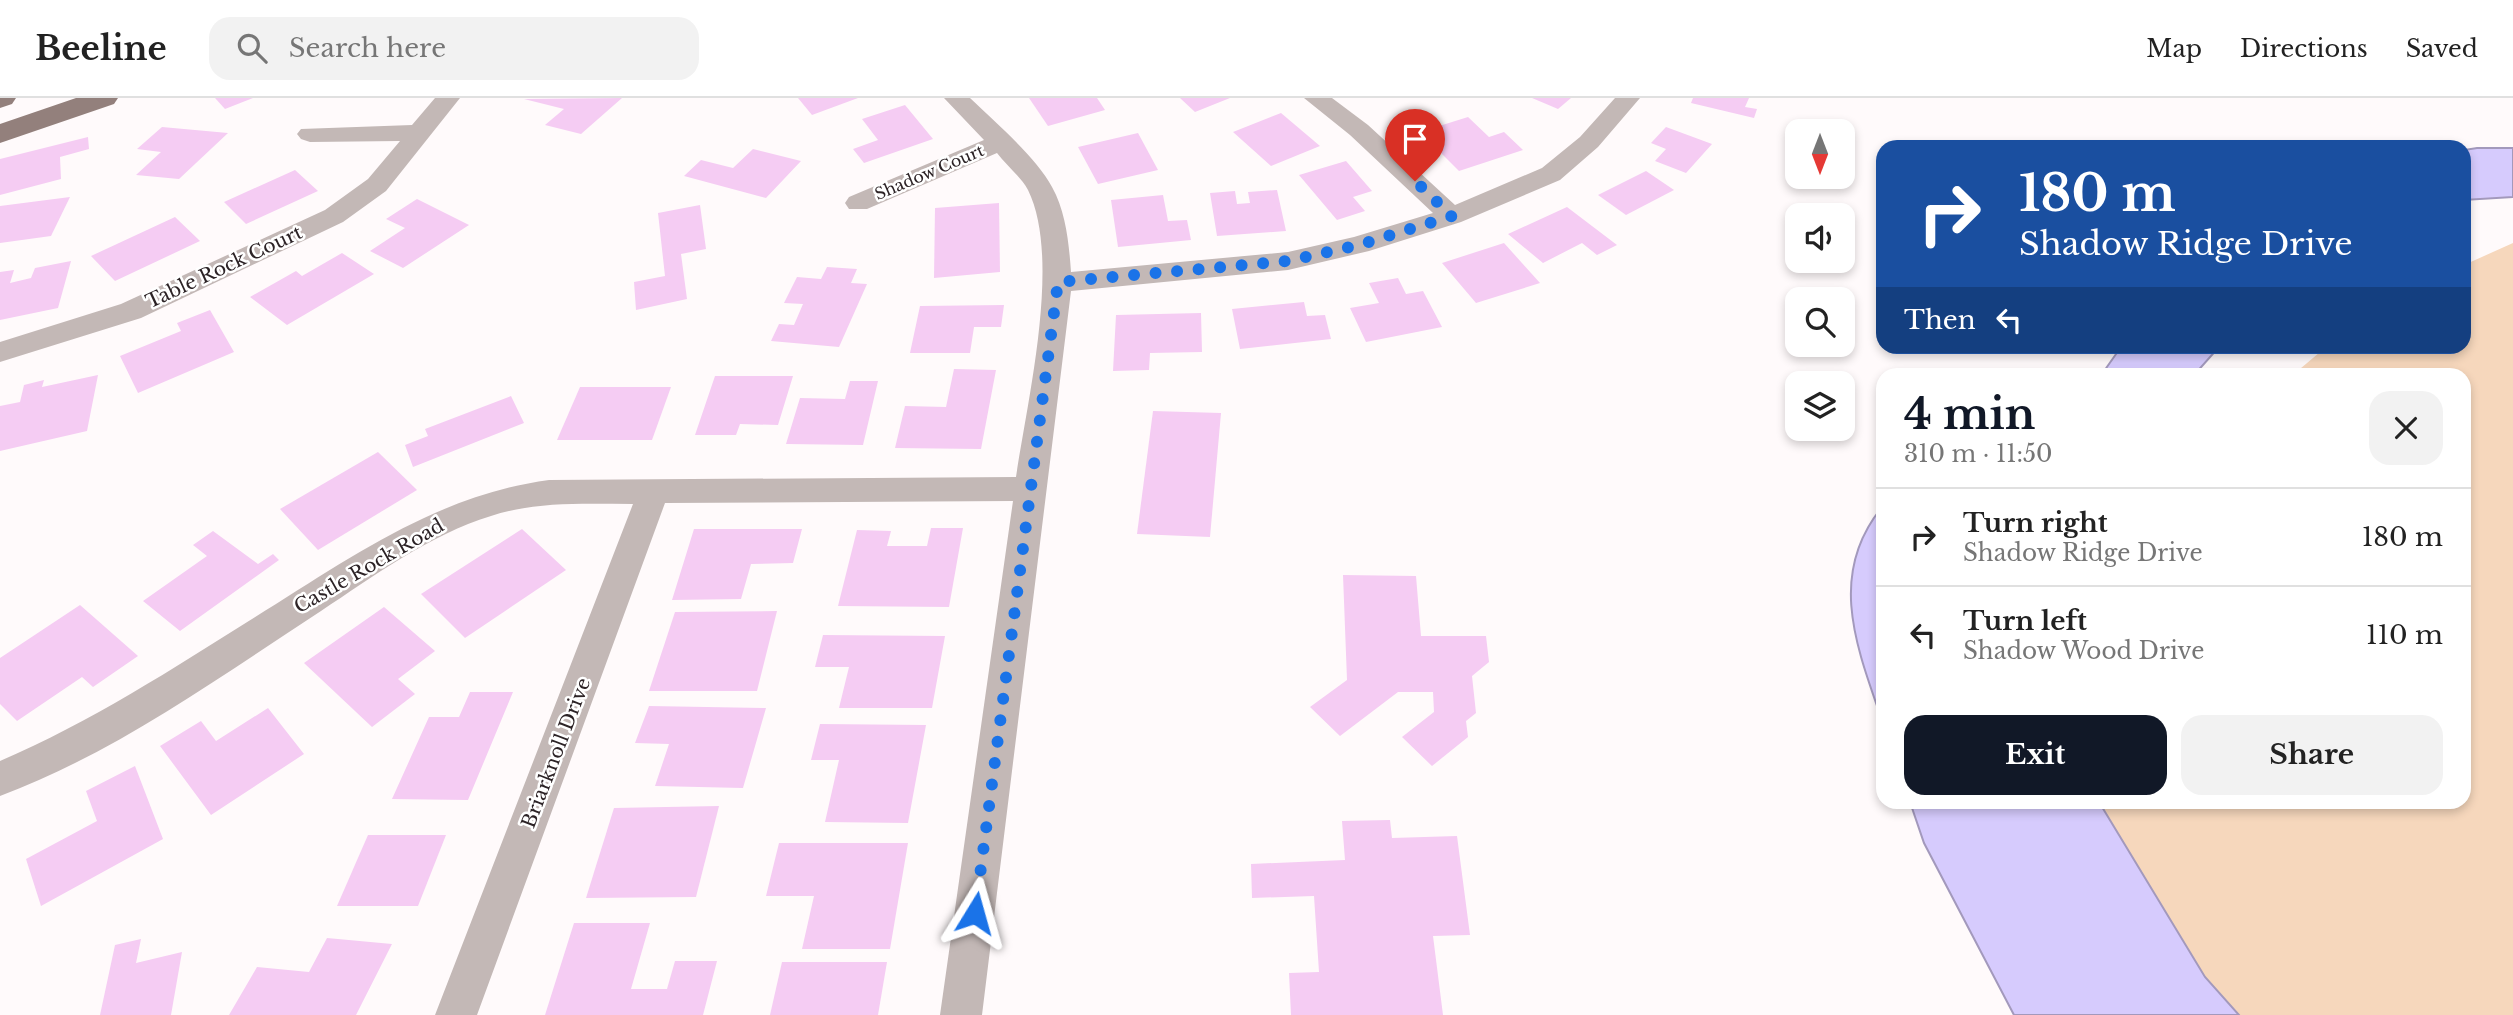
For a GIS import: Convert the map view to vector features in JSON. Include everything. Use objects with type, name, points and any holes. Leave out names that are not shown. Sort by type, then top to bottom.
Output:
[{"type":"main road","points":[[0,134],[104,98]]},
{"type":"street","name":"Table Rock Court","points":[[0,352],[131,311],[334,216],[377,185],[448,98]]},
{"type":"street","points":[[957,98],[1001,142],[1040,188],[1055,239],[1058,282],[961,1015]]},
{"type":"street","points":[[1316,98],[1359,130],[1452,216]]},
{"type":"street","points":[[1058,282],[1288,261],[1359,245],[1452,216],[1551,174],[1589,142],[1628,98]]},
{"type":"street","points":[[310,134],[418,133]]},
{"type":"street","name":"Shadow Court","points":[[858,203],[1001,142]]},
{"type":"street","name":"Castle Rock Road","points":[[0,779],[49,759],[116,722],[397,545],[463,512],[517,494],[1031,489]]},
{"type":"street","name":"Briarknoll Drive","points":[[456,1015],[654,491]]},
{"type":"shaded area","points":[[2513,148],[2513,197],[2471,200],[2471,149]]},
{"type":"shaded area","points":[[2513,243],[2513,1015],[2239,1015],[2205,977],[2103,809],[2471,809],[2471,368],[2301,368],[2318,354],[2471,354],[2471,262]]},
{"type":"shaded area","points":[[2116,354],[2213,354],[2200,368],[2106,368]]},
{"type":"shaded area","points":[[1876,517],[1876,702],[1864,667],[1852,612],[1851,585],[1855,558]]},
{"type":"shaded area","points":[[1912,809],[2103,809],[2205,977],[2239,1015],[2014,1015],[1924,843]]},
{"type":"building","points":[[215,98],[253,98],[225,109]]},
{"type":"building","points":[[622,98],[581,134],[545,125],[564,109],[524,99]]},
{"type":"building","points":[[798,98],[858,98],[812,115]]},
{"type":"building","points":[[1029,98],[1097,98],[1105,110],[1048,126]]},
{"type":"building","points":[[1180,98],[1230,98],[1195,112]]},
{"type":"building","points":[[1532,98],[1571,98],[1558,109]]},
{"type":"building","points":[[1693,98],[1749,98],[1745,107],[1757,109],[1754,118],[1691,103]]},
{"type":"building","points":[[905,105],[933,139],[864,163],[853,149],[878,140],[862,119]]},
{"type":"building","points":[[1281,113],[1320,146],[1271,166],[1233,132]]},
{"type":"building","points":[[1468,117],[1489,137],[1504,132],[1523,150],[1459,171],[1420,132]]},
{"type":"building","points":[[162,127],[228,133],[179,179],[136,175],[161,152],[137,149]]},
{"type":"building","points":[[1666,127],[1712,144],[1686,173],[1655,161],[1666,149],[1651,143]]},
{"type":"building","points":[[1138,133],[1158,170],[1098,184],[1078,147]]},
{"type":"building","points":[[88,137],[89,149],[60,157],[61,179],[0,195],[0,159]]},
{"type":"building","points":[[753,149],[801,161],[766,198],[684,176],[701,160],[733,168]]},
{"type":"building","points":[[1346,161],[1372,191],[1353,197],[1365,211],[1337,220],[1299,175]]},
{"type":"building","points":[[295,170],[318,191],[246,224],[224,202]]},
{"type":"building","points":[[1646,171],[1674,190],[1626,215],[1598,195]]},
{"type":"building","points":[[1277,190],[1286,231],[1217,236],[1210,193],[1235,191],[1237,204],[1250,203],[1248,192]]},
{"type":"building","points":[[1163,195],[1168,221],[1187,220],[1191,240],[1118,247],[1111,200]]},
{"type":"building","points":[[70,197],[51,236],[0,243],[0,206]]},
{"type":"building","points":[[417,199],[469,225],[403,268],[370,251],[405,228],[386,219]]},
{"type":"building","points":[[999,203],[1000,272],[934,278],[935,208]]},
{"type":"building","points":[[700,205],[706,249],[681,254],[687,299],[636,310],[634,282],[665,276],[658,213]]},
{"type":"building","points":[[1567,207],[1617,245],[1597,255],[1582,243],[1543,263],[1508,234]]},
{"type":"building","points":[[175,217],[200,241],[115,281],[91,256]]},
{"type":"building","points":[[1504,243],[1540,283],[1476,303],[1442,263]]},
{"type":"building","points":[[342,253],[374,274],[287,325],[250,297],[296,271],[302,276]]},
{"type":"building","points":[[71,261],[58,308],[0,320],[0,272],[14,270],[10,283],[31,278],[35,268]]},
{"type":"building","points":[[827,267],[857,269],[851,283],[867,284],[839,347],[771,341],[779,324],[794,325],[803,304],[784,303],[797,277],[821,279]]},
{"type":"building","points":[[1398,278],[1406,294],[1423,291],[1442,327],[1366,342],[1350,308],[1379,303],[1369,283]]},
{"type":"building","points":[[1304,302],[1307,316],[1325,315],[1331,339],[1240,349],[1232,309]]},
{"type":"building","points":[[1004,305],[1001,327],[974,327],[970,353],[910,353],[920,306]]},
{"type":"building","points":[[210,310],[234,352],[138,393],[120,356],[181,331],[177,323]]},
{"type":"building","points":[[1201,313],[1202,352],[1150,353],[1149,370],[1113,371],[1116,315]]},
{"type":"building","points":[[954,369],[996,370],[981,449],[895,448],[905,406],[946,407]]},
{"type":"building","points":[[98,375],[87,431],[0,451],[0,406],[20,402],[24,385],[44,380],[42,387]]},
{"type":"building","points":[[715,376],[793,376],[778,425],[740,424],[736,435],[695,435]]},
{"type":"building","points":[[850,381],[878,381],[863,445],[786,444],[800,398],[845,399]]},
{"type":"building","points":[[580,387],[671,387],[652,440],[557,440]]},
{"type":"building","points":[[511,396],[524,423],[413,467],[405,445],[428,436],[425,429]]},
{"type":"building","points":[[1153,411],[1221,413],[1210,537],[1137,534]]},
{"type":"building","points":[[378,452],[417,490],[318,550],[280,509]]},
{"type":"building","points":[[931,528],[963,528],[949,607],[838,606],[857,530],[891,531],[887,546],[927,546]]},
{"type":"building","points":[[522,529],[566,570],[465,638],[421,594]]},
{"type":"building","points":[[694,529],[802,529],[793,563],[751,564],[741,599],[672,600]]},
{"type":"building","points":[[213,531],[258,564],[273,554],[279,560],[180,631],[143,601],[207,556],[193,545]]},
{"type":"building","points":[[1343,575],[1416,576],[1421,636],[1486,636],[1489,662],[1472,676],[1476,713],[1466,721],[1468,737],[1432,766],[1402,737],[1434,712],[1433,692],[1398,692],[1340,736],[1310,707],[1347,680]]},
{"type":"building","points":[[80,605],[138,656],[93,687],[82,677],[17,721],[0,704],[0,658]]},
{"type":"building","points":[[384,607],[435,651],[398,679],[415,694],[372,727],[304,663]]},
{"type":"building","points":[[777,611],[757,691],[649,691],[675,612]]},
{"type":"building","points":[[823,635],[945,636],[932,708],[839,708],[849,667],[815,667]]},
{"type":"building","points":[[470,692],[513,692],[468,800],[392,799],[429,717],[459,717]]},
{"type":"building","points":[[649,706],[766,708],[743,788],[655,786],[669,744],[635,743]]},
{"type":"building","points":[[268,708],[304,754],[211,815],[160,746],[201,721],[216,741]]},
{"type":"building","points":[[820,724],[926,725],[908,823],[825,822],[839,760],[811,760]]},
{"type":"building","points":[[135,766],[163,839],[41,906],[26,859],[97,821],[86,791]]},
{"type":"building","points":[[719,806],[696,897],[586,898],[614,808]]},
{"type":"building","points":[[1390,820],[1392,838],[1457,836],[1470,935],[1433,936],[1443,1015],[1291,1015],[1289,973],[1319,972],[1314,896],[1252,898],[1251,864],[1345,860],[1342,821]]},
{"type":"building","points":[[368,835],[446,835],[418,906],[337,906]]},
{"type":"building","points":[[779,843],[908,843],[890,949],[802,949],[814,896],[766,896]]},
{"type":"building","points":[[574,923],[650,923],[631,989],[667,989],[675,961],[717,961],[703,1015],[545,1015]]},
{"type":"building","points":[[327,938],[392,944],[356,1015],[229,1015],[257,967],[309,972]]},
{"type":"building","points":[[141,939],[136,963],[182,952],[171,1015],[100,1015],[115,945]]},
{"type":"building","points":[[782,962],[887,962],[878,1015],[770,1015]]},
{"type":"route","points":[[975,913],[1058,282],[1288,261],[1359,245],[1452,216],[1415,181]]}]
